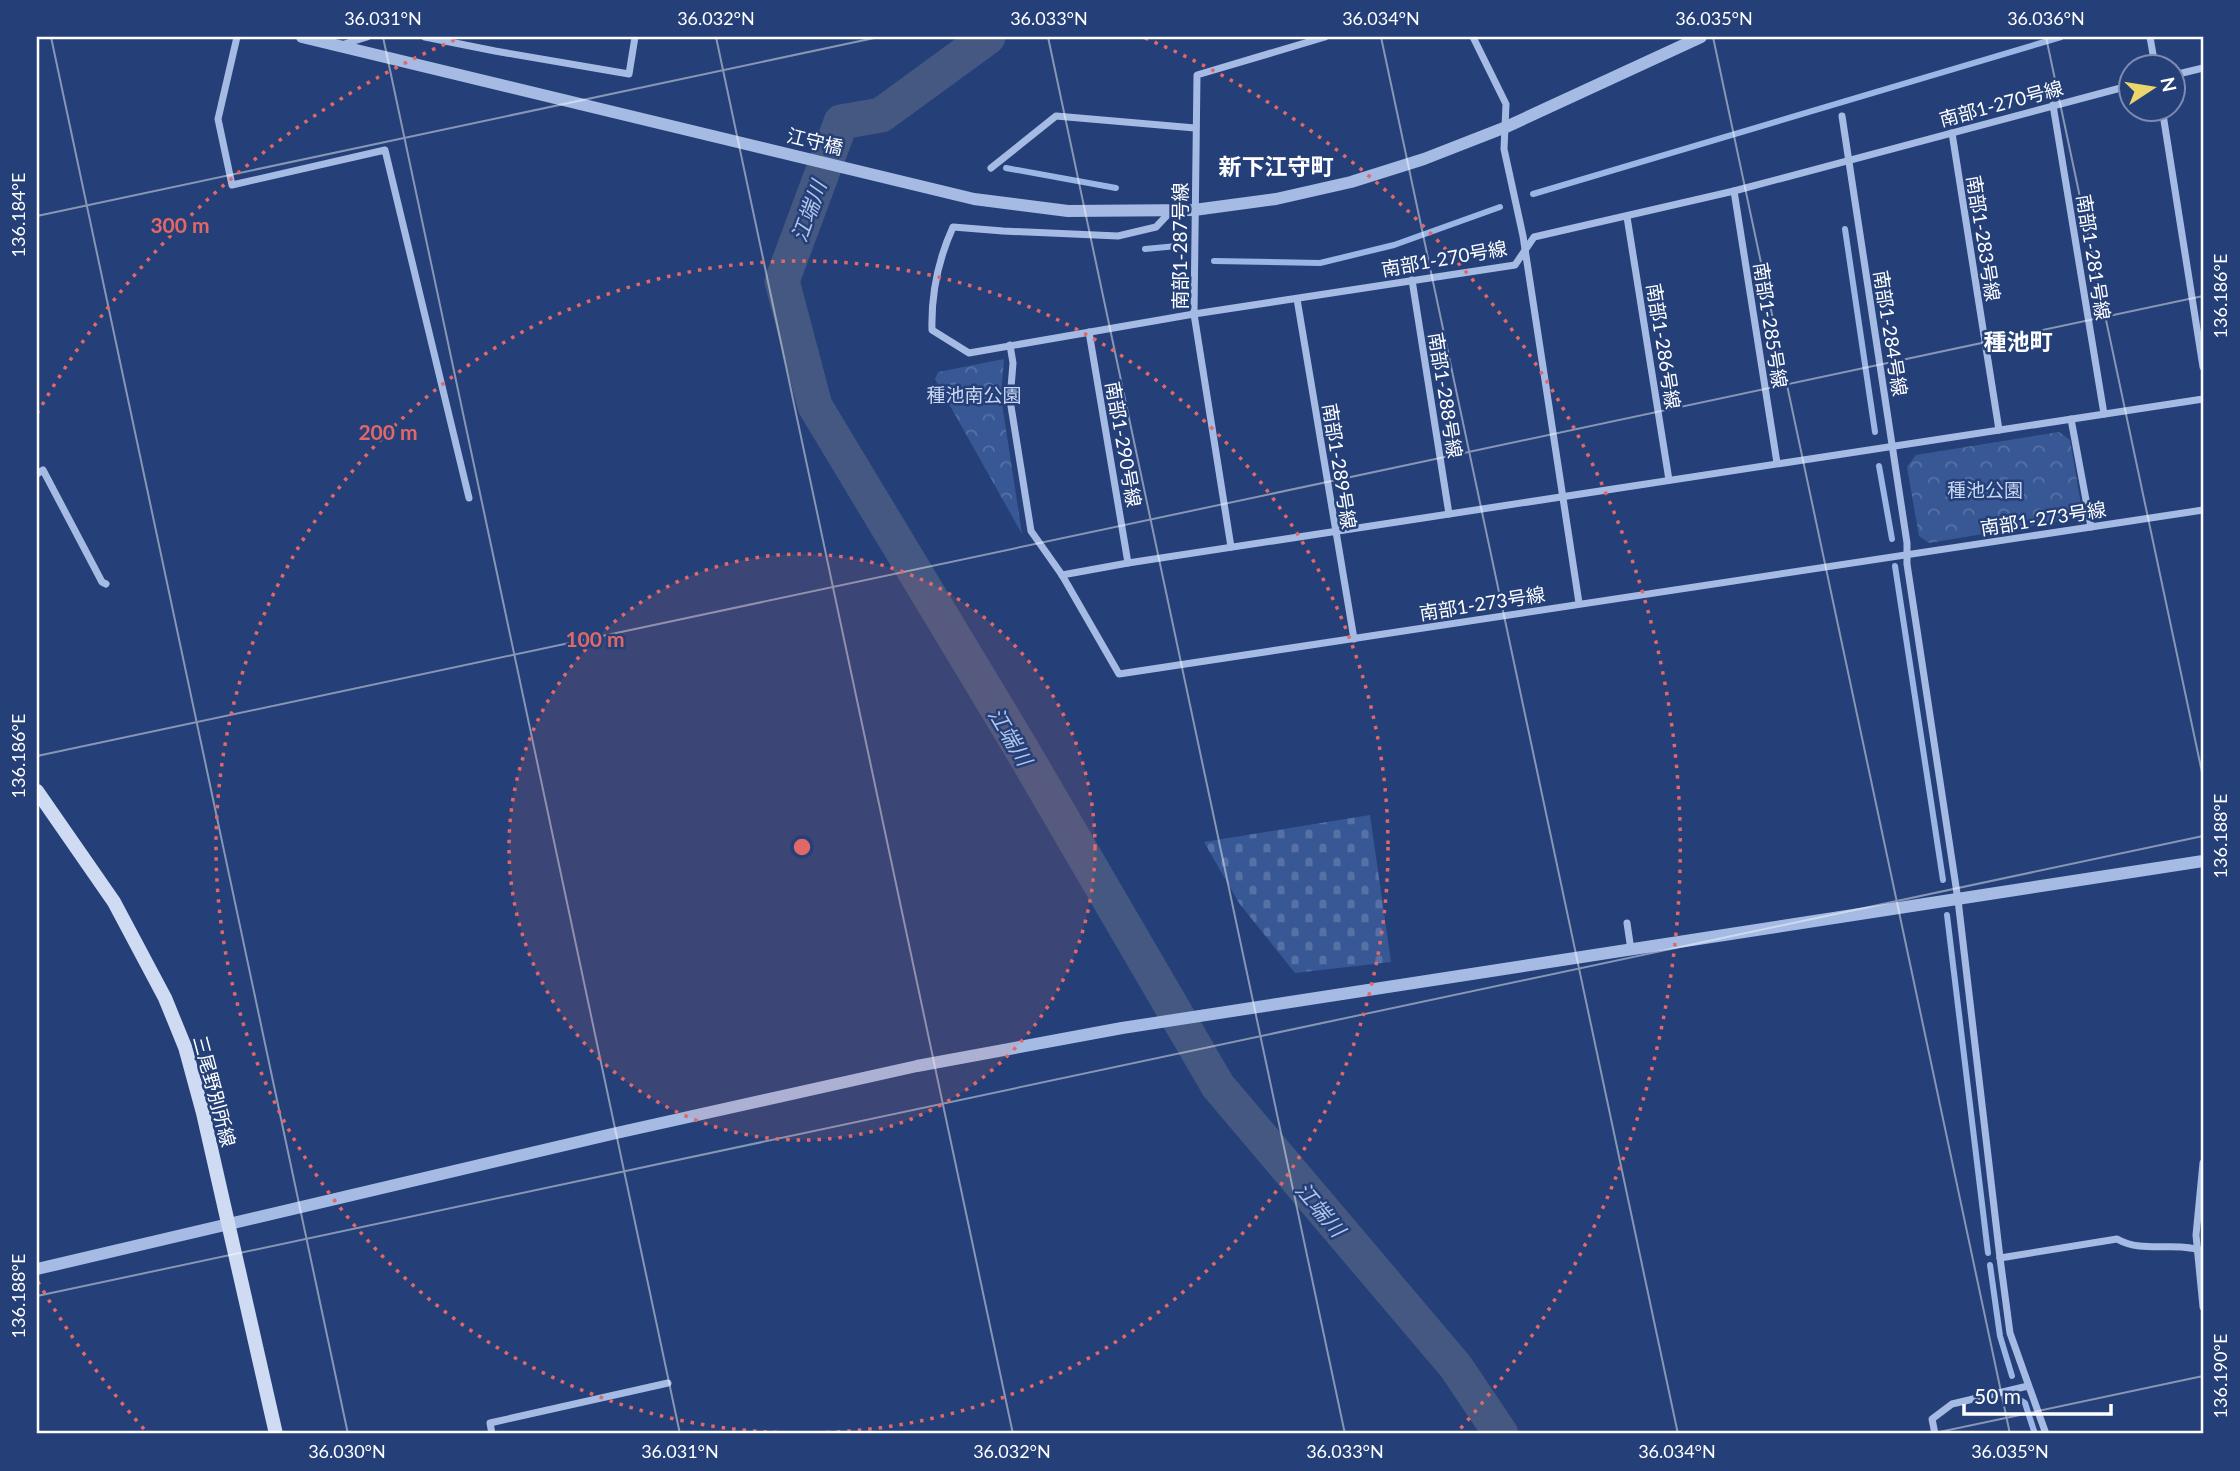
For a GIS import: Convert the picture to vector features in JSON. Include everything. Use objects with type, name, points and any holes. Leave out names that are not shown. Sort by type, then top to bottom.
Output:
[{"type":"main road","name":"三尾野別所線","points":[[37,791],[114,902],[165,998],[185,1047],[203,1113],[276,1434]]},
{"type":"street","points":[[237,37],[218,119],[232,186],[385,150],[468,498]]},
{"type":"street","name":"江守橋","points":[[302,37],[974,199],[1068,211],[1194,210],[1276,199],[1351,182],[1424,159],[1506,127],[1701,37]]},
{"type":"street","points":[[337,47],[367,37]]},
{"type":"street","points":[[425,37],[629,74],[635,37]]},
{"type":"street","name":"南部1-287号線","points":[[1231,547],[1194,314],[1197,75],[1325,37]]},
{"type":"street","points":[[1474,37],[1506,104],[1504,149],[1525,252],[1579,603]]},
{"type":"street","name":"南部1-270号線","points":[[1173,209],[1156,227],[1118,236],[1003,232],[953,227],[936,275],[932,330],[969,353],[1194,314],[1515,265],[1534,237],[1734,191],[2118,89]]},
{"type":"street","name":"南部1-281号線","points":[[2053,105],[2104,414]]},
{"type":"street","points":[[991,168],[1056,116],[1195,128]]},
{"type":"street","name":"南部1-284号線","points":[[1842,116],[1908,543],[1907,565],[1958,900],[2010,1333],[2046,1434]]},
{"type":"street","points":[[2164,122],[2203,367]]},
{"type":"street","name":"南部1-283号線","points":[[1952,133],[1998,430]]},
{"type":"street","name":"南部1-285号線","points":[[1734,191],[1777,463]]},
{"type":"street","name":"南部1-286号線","points":[[1627,217],[1669,481]]},
{"type":"street","name":"南部1-288号線","points":[[1412,281],[1449,514]]},
{"type":"street","name":"南部1-289号線","points":[[1297,299],[1354,639]]},
{"type":"street","name":"南部1-290号線","points":[[1089,332],[1128,563]]},
{"type":"street","name":"南部1-273号線","points":[[1010,345],[1013,363],[1010,400],[1031,531],[1062,575],[1119,674],[2203,510]]},
{"type":"street","points":[[1062,575],[2203,399]]},
{"type":"street","points":[[2071,419],[2091,527]]},
{"type":"street","points":[[37,474],[43,470],[102,582],[106,584]]},
{"type":"street","points":[[37,1269],[612,1134],[877,1075],[1122,1028],[2203,861]]},
{"type":"street","points":[[1627,923],[1631,950]]},
{"type":"street","points":[[2203,1163],[2200,1250],[2203,1307]]},
{"type":"street","points":[[2000,1258],[2117,1239],[2129,1246],[2200,1250]]},
{"type":"street","points":[[492,1434],[490,1423],[667,1383]]},
{"type":"street","points":[[1935,1434],[1932,1419],[1952,1404],[2028,1385]]},
{"type":"green space","name":"種池南公園","points":[[1004,359],[1001,397],[1022,534],[935,379],[938,372]]},
{"type":"green space","name":"種池公園","points":[[2059,432],[2070,440],[2082,510],[2073,519],[1929,543],[1919,536],[1907,467],[1916,455]]},
{"type":"green space","points":[[1370,815],[1391,962],[1295,973],[1239,903],[1204,842]]},
{"type":"waterway","name":"江端川","points":[[988,37],[881,115],[841,122],[782,281],[815,406],[1021,748],[1218,1086],[1456,1367],[1501,1434]]},
{"type":"waterway","points":[[1533,194],[2061,37]]},
{"type":"waterway","points":[[1006,168],[1116,188]]},
{"type":"waterway","points":[[1214,261],[1320,263],[1394,245],[1500,207]]},
{"type":"waterway","points":[[1845,229],[1875,432]]},
{"type":"waterway","points":[[1145,249],[1177,246]]},
{"type":"waterway","points":[[1879,466],[1892,539]]},
{"type":"waterway","points":[[1895,566],[1943,880]]},
{"type":"waterway","points":[[1947,915],[1988,1253]]},
{"type":"waterway","points":[[1990,1265],[2000,1336],[2012,1376]]},
{"type":"waterway","points":[[2017,1398],[2025,1403],[2035,1434]]},
{"type":"district","name":"新下江守町","points":[[1276,166]]},
{"type":"district","name":"種池町","points":[[2018,341]]}]
